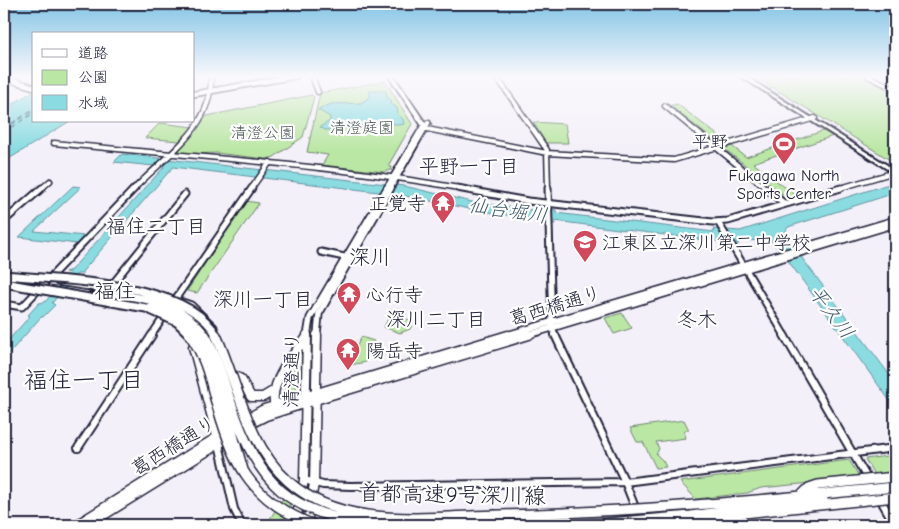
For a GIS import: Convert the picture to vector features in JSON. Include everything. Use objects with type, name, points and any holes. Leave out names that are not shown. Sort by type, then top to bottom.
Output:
[{"type":"highway","name":"首都高速9号深川線","points":[[4,274],[98,285],[150,294],[176,301],[193,309],[206,320],[216,334],[256,437],[266,456],[286,479],[314,499],[339,509],[367,515],[584,514],[895,488]]},
{"type":"highway","points":[[4,285],[128,305],[158,313],[178,322],[191,336],[201,352],[229,445],[245,477],[256,491],[276,508],[291,517],[314,525]]},
{"type":"highway","points":[[87,286],[171,312],[187,321],[196,331],[211,359],[245,477]]},
{"type":"highway","points":[[80,295],[113,293],[170,306],[197,324],[215,356],[236,421],[250,452],[273,484],[293,501],[321,515],[362,524],[473,524],[497,515]]},
{"type":"highway","points":[[801,496],[809,488],[818,485],[895,477]]},
{"type":"highway","name":"首都高速9号深川線","points":[[587,525],[691,516],[895,488]]},
{"type":"highway","points":[[691,516],[714,518],[895,497]]},
{"type":"main road","points":[[408,101],[424,123],[424,128]]},
{"type":"main road","points":[[413,101],[427,121],[424,128]]},
{"type":"main road","points":[[784,101],[895,168]]},
{"type":"main road","points":[[786,101],[895,172]]},
{"type":"main road","name":"清澄通り","points":[[306,525],[314,484],[317,319],[348,258],[424,128]]},
{"type":"main road","name":"葛西橋通り","points":[[800,251],[895,220]]},
{"type":"main road","name":"葛西橋通り","points":[[76,525],[218,441],[266,416],[307,399],[745,267],[895,224]]},
{"type":"main road","name":"清澄通り","points":[[295,525],[304,480],[307,337],[310,318],[348,258]]},
{"type":"main road","points":[[4,274],[87,286]]},
{"type":"main road","points":[[4,285],[40,288],[80,295],[142,309],[164,317],[184,332],[195,350],[218,441]]},
{"type":"main road","points":[[113,293],[177,298],[193,305],[207,318],[221,339],[248,417]]},
{"type":"main road","points":[[279,404],[272,400],[273,391],[307,337]]},
{"type":"main road","points":[[226,431],[228,424],[222,391],[223,381],[230,366]]},
{"type":"main road","points":[[233,375],[241,379],[251,397],[263,397],[273,391]]},
{"type":"main road","name":"葛西橋通り","points":[[88,525],[218,441],[226,431],[248,417],[279,404],[307,399]]},
{"type":"street","points":[[4,304],[22,308],[90,235],[170,156],[207,113],[209,101]]},
{"type":"street","points":[[512,101],[547,153],[552,326],[625,482],[642,525]]},
{"type":"street","points":[[665,106],[719,148],[785,204]]},
{"type":"street","points":[[424,128],[547,153],[674,160],[719,148],[813,118]]},
{"type":"street","points":[[54,144],[170,156],[218,156],[395,176],[549,206],[718,222],[895,172]]},
{"type":"street","points":[[78,448],[164,317],[270,162]]},
{"type":"street","points":[[4,221],[50,181]]},
{"type":"street","points":[[113,293],[184,194]]},
{"type":"street","points":[[718,222],[852,454],[895,524]]},
{"type":"street","points":[[320,252],[348,258]]},
{"type":"street","points":[[218,441],[234,508],[242,525]]},
{"type":"street","points":[[304,480],[314,484],[351,486],[625,482],[895,448]]},
{"type":"green space","name":"清澄公園","points":[[284,101],[313,101],[303,137],[274,157],[266,159],[216,153],[181,153],[179,150],[207,116]]},
{"type":"green space","name":"清澄庭園","points":[[318,101],[397,101],[412,124],[388,166],[392,167],[391,170],[384,172],[322,165],[328,155],[307,152]]},
{"type":"green space","points":[[794,101],[895,101],[895,163]]},
{"type":"green space","points":[[677,104],[746,157],[823,131],[833,136],[753,163],[798,197],[789,199],[727,151],[723,151],[712,139],[670,106]]},
{"type":"green space","points":[[533,122],[565,124],[568,143],[546,143]]},
{"type":"green space","points":[[160,123],[193,127],[179,141],[145,138]]},
{"type":"green space","points":[[246,201],[259,203],[197,293],[187,291]]},
{"type":"green space","points":[[622,313],[632,328],[614,334],[605,318]]},
{"type":"green space","points":[[390,315],[414,321],[410,329],[400,333],[384,327]]},
{"type":"green space","points":[[361,337],[374,341],[365,358],[366,362],[350,365],[350,349],[356,348]]},
{"type":"green space","points":[[298,368],[296,390],[291,394],[280,397],[294,369]]},
{"type":"green space","points":[[684,420],[689,430],[684,431],[686,438],[656,442],[659,449],[656,454],[666,467],[656,468],[643,442],[637,442],[630,428]]},
{"type":"green space","points":[[895,455],[895,474],[875,476],[865,459]]},
{"type":"green space","points":[[849,460],[860,478],[761,488],[747,493],[696,499],[680,482]]},
{"type":"green space","points":[[287,492],[293,493],[284,525],[266,525]]},
{"type":"water","points":[[18,101],[32,101],[32,122],[68,122],[4,162],[4,109]]},
{"type":"water","points":[[364,101],[392,101],[391,104],[397,108],[398,115],[403,119],[404,124],[399,125],[387,122],[365,133],[367,127],[364,125],[325,130],[320,127],[330,121],[330,117],[318,110],[331,104],[361,103]]},
{"type":"water","points":[[122,154],[404,186],[472,202],[540,211],[542,208],[556,210],[556,213],[714,232],[713,229],[740,231],[895,182],[895,193],[788,227],[784,234],[895,382],[895,408],[789,262],[770,240],[737,241],[739,244],[726,245],[721,242],[555,221],[555,224],[542,223],[539,220],[475,210],[395,194],[173,167],[82,274],[77,274],[52,303],[55,305],[41,317],[4,359],[4,345],[30,316],[28,315],[39,303],[45,302],[70,273],[65,272],[71,270],[164,167],[114,162]]},
{"type":"water","points":[[73,186],[81,187],[34,231],[85,236],[77,244],[19,237]]},
{"type":"ferry route","points":[[4,128],[32,110]]},
{"type":"ferry route","points":[[4,129],[32,112]]},
{"type":"ferry route","points":[[4,132],[32,114]]},
{"type":"place","name":"Fukagawa North Sports Center","points":[[784,165]]},
{"type":"place","name":"正覚寺","points":[[443,224]]},
{"type":"place","name":"江東区立深川第二中学校","points":[[585,263]]},
{"type":"place","name":"心行寺","points":[[349,315]]},
{"type":"place","name":"陽岳寺","points":[[348,371]]},
{"type":"district","name":"平野","points":[[710,142]]},
{"type":"district","name":"平野一丁目","points":[[469,166]]},
{"type":"district","name":"福住二丁目","points":[[156,226]]},
{"type":"district","name":"深川","points":[[370,257]]},
{"type":"district","name":"福住","points":[[115,291]]},
{"type":"district","name":"深川一丁目","points":[[263,299]]},
{"type":"district","name":"深川二丁目","points":[[436,319]]},
{"type":"district","name":"冬木","points":[[697,319]]},
{"type":"district","name":"福住一丁目","points":[[84,380]]},
{"type":"water label","name":"仙台堀川","points":[[508,210]]},
{"type":"water label","name":"平久川","points":[[832,312]]}]
